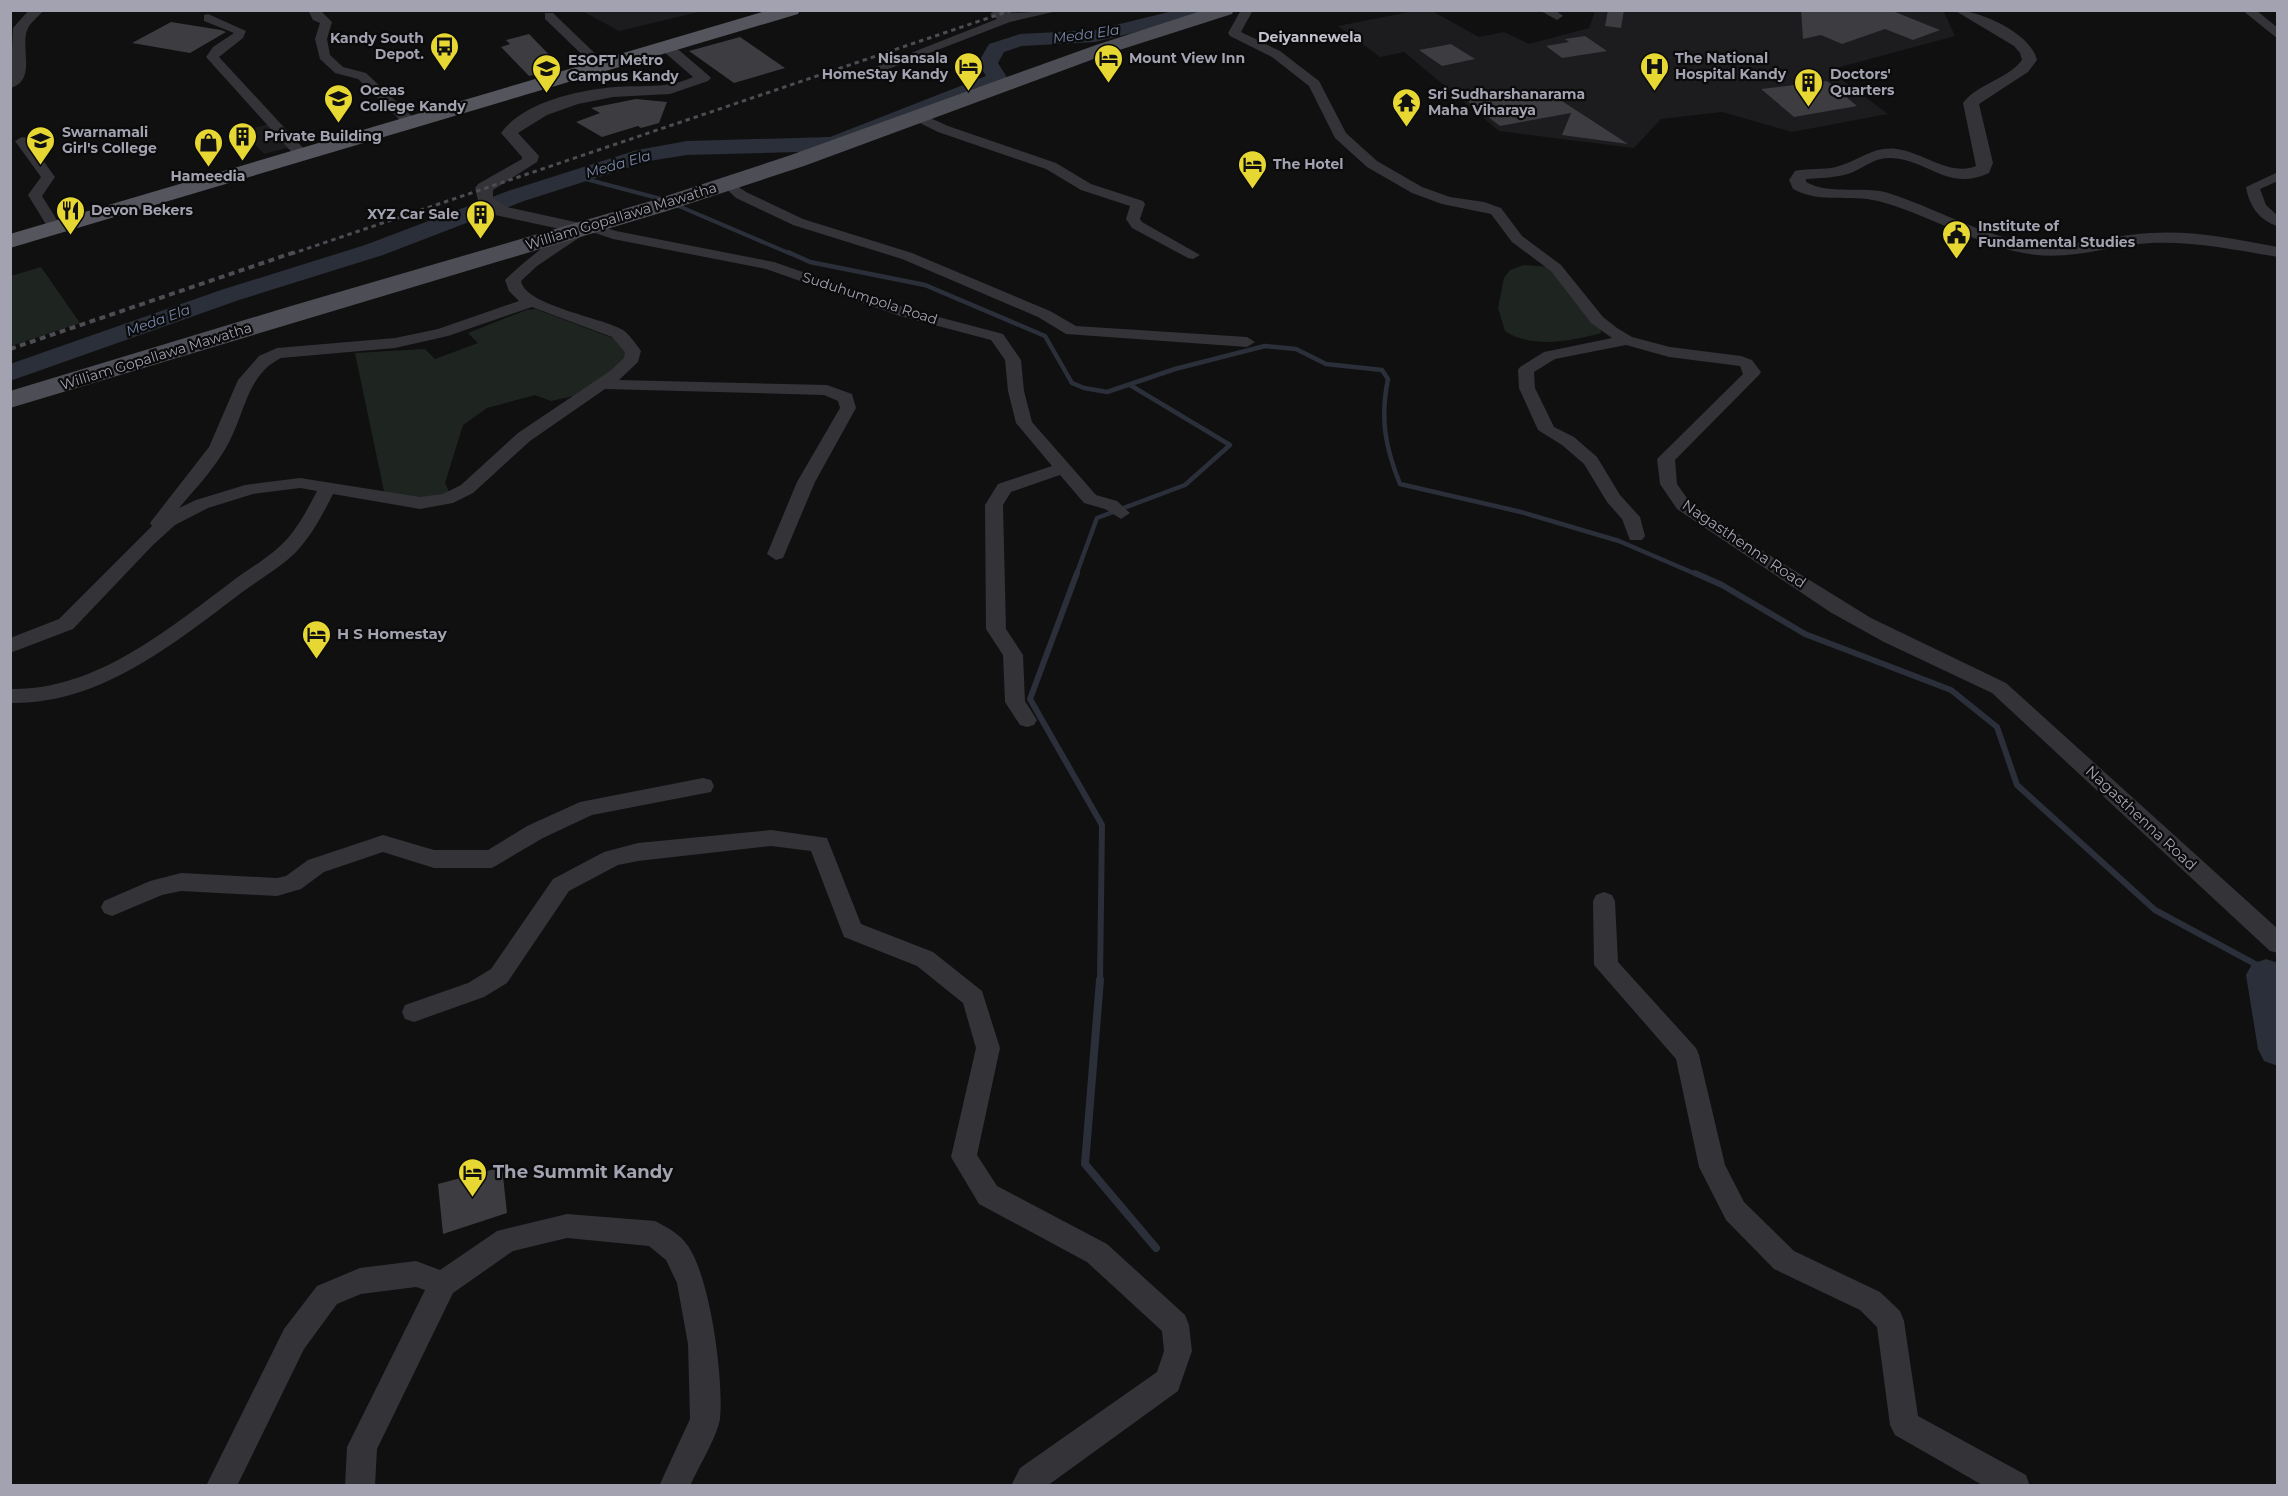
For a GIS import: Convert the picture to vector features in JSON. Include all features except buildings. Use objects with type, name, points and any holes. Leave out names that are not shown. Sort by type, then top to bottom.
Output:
[{"type":"highway","points":[[10,241],[790,10]]},
{"type":"main road","name":"William Gopallawa Mawatha","points":[[10,400],[300,311],[659,206],[1103,50],[1225,10]]},
{"type":"street","points":[[10,15],[20,10]]},
{"type":"street","points":[[10,83],[18,74],[14,54],[20,28],[37,10]]},
{"type":"street","points":[[314,10],[317,17],[326,22],[321,39],[324,56],[339,70],[362,76],[410,122]]},
{"type":"street","points":[[995,10],[996,16],[1007,19]]},
{"type":"street","points":[[861,75],[1007,19],[1056,10]]},
{"type":"street","name":"Nagasthenna Road","points":[[1247,10],[1234,33],[1276,54],[1314,84],[1340,135],[1372,164],[1417,190],[1448,201],[1484,206],[1496,211],[1517,239],[1556,268],[1597,320],[1626,339],[1669,352],[1736,359],[1746,363],[1753,372],[1666,459],[1664,474],[1670,490],[1683,505],[1834,606],[1892,638],[1968,670],[1999,688],[2277,944]]},
{"type":"street","points":[[1961,10],[1969,17],[2018,39],[2026,49],[2028,58],[2023,69],[1983,91],[1971,103],[1985,163],[1983,169],[1977,174],[1955,174],[1906,155],[1882,152],[1868,155],[1845,169],[1801,175],[1797,180],[1799,185],[1814,192],[1877,195],[2000,240],[2034,249],[2060,251],[2149,238],[2176,237],[2277,252]]},
{"type":"street","points":[[2248,10],[2277,35]]},
{"type":"street","points":[[549,16],[601,66]]},
{"type":"street","points":[[208,18],[240,31],[239,35],[217,50],[212,57],[301,154]]},
{"type":"street","points":[[587,228],[492,204],[484,188],[529,162],[531,156],[509,133],[515,124],[544,111],[601,94],[681,89],[703,78],[668,48]]},
{"type":"street","points":[[917,116],[943,129],[1051,166],[1086,187],[1130,199],[1138,204],[1133,219],[1137,225],[1193,255]]},
{"type":"street","points":[[22,141],[48,177],[45,185],[35,195],[55,228]]},
{"type":"street","points":[[2275,179],[2253,187],[2255,201],[2264,213],[2277,222]]},
{"type":"street","points":[[724,184],[741,195],[798,222],[907,256],[1034,310],[1072,331],[1247,342]]},
{"type":"street","points":[[10,646],[66,624],[146,541],[169,521],[212,501],[251,489],[300,483],[420,503],[447,499],[467,489],[525,437],[601,384],[632,359],[633,351],[618,334],[532,302],[520,296],[514,288],[513,280],[532,263],[587,228]]},
{"type":"street","name":"Suduhumpola Road","points":[[587,228],[768,265],[838,287],[906,313],[997,338],[1013,360],[1016,392],[1024,423],[1089,499],[1118,510]]},
{"type":"street","points":[[146,541],[219,446],[250,372],[266,357],[277,353],[396,343],[442,333],[532,302]]},
{"type":"street","points":[[1626,339],[1550,355],[1526,370],[1527,388],[1547,430],[1568,441],[1591,461],[1613,498],[1631,517],[1636,536]]},
{"type":"street","points":[[601,384],[827,390],[846,398],[848,408],[806,482],[776,554]]},
{"type":"street","points":[[1027,720],[1015,702],[1013,655],[996,628],[994,505],[1004,488],[1064,468]]},
{"type":"street","points":[[10,696],[50,696],[59,693],[89,682],[148,648],[288,549],[306,528],[328,486]]},
{"type":"street","points":[[112,907],[158,887],[181,882],[277,887],[293,883],[316,866],[383,843],[434,859],[492,859],[535,832],[588,808],[703,786]]},
{"type":"street","points":[[414,1012],[476,990],[499,976],[561,885],[612,858],[638,852],[771,838],[819,844],[852,930],[925,959],[973,998],[988,1048],[964,1157],[988,1195],[1097,1253],[1175,1325],[1178,1351],[1168,1381],[1031,1479],[1026,1485]]},
{"type":"street","points":[[1604,901],[1606,964],[1687,1055],[1712,1167],[1735,1210],[1784,1260],[1870,1301],[1890,1320],[1905,1425],[2015,1485]]},
{"type":"street","points":[[360,1485],[362,1447],[443,1284],[507,1240],[567,1226],[655,1234],[675,1251],[691,1281],[702,1344],[705,1420],[674,1485]]},
{"type":"street","points":[[221,1485],[294,1339],[327,1294],[360,1281],[416,1274],[443,1284]]},
{"type":"shaded area","name":"The National Hospital Kandy","points":[[1943,10],[1955,36],[1829,70],[1888,114],[1792,132],[1722,112],[1661,119],[1634,148],[1499,131],[1404,52],[1380,57],[1338,26],[1414,11],[1432,11],[1479,37],[1504,32],[1529,44],[1589,28],[1595,11]]},
{"type":"shaded area","points":[[582,11],[703,11],[619,31]]},
{"type":"shaded area","points":[[269,124],[291,147],[264,154],[243,131]]},
{"type":"shaded area","points":[[1524,265],[1550,267],[1600,327],[1601,333],[1565,341],[1539,342],[1515,337],[1505,331],[1498,308],[1504,278],[1510,270]]},
{"type":"shaded area","points":[[41,267],[80,323],[11,346],[11,276]]},
{"type":"shaded area","points":[[536,309],[623,342],[631,353],[625,364],[573,396],[551,401],[535,395],[487,408],[463,425],[445,483],[450,494],[410,500],[384,491],[355,353],[425,349],[435,359],[478,343],[468,333],[526,310]]},
{"type":"waterway","name":"Meda Ela","points":[[10,373],[230,295],[374,250],[516,196],[645,155],[687,148],[833,144],[998,79],[988,63],[996,48],[1020,40],[1095,36],[1204,10]]},
{"type":"waterway","points":[[578,177],[665,200]]},
{"type":"waterway","points":[[674,204],[791,254]]},
{"type":"waterway","points":[[788,252],[810,262],[925,285],[1045,336],[1072,383],[1084,388],[1107,392],[1175,369],[1265,346],[1296,349],[1326,364],[1382,370],[1388,379],[1384,407],[1385,432],[1400,484],[1521,512],[1619,541],[1698,575]]},
{"type":"waterway","points":[[1076,575],[1097,518],[1185,485],[1230,445],[1130,385]]},
{"type":"waterway","points":[[1077,573],[1030,699],[1102,825],[1100,981]]},
{"type":"waterway","points":[[1695,573],[1722,585],[1805,634],[1951,690],[1997,727],[2017,785],[2155,910],[2257,965]]},
{"type":"waterway","points":[[2266,975],[2278,1049]]},
{"type":"waterway","points":[[1100,980],[1085,1164],[1156,1248]]},
{"type":"railway","points":[[291,254],[1012,10]]},
{"type":"railway","points":[[10,349],[295,252]]},
{"type":"place","name":"Kandy South Depot.","points":[[445,72]]},
{"type":"place","name":"Mount View Inn","points":[[1108,84]]},
{"type":"place","name":"Nisansala HomeStay Kandy","points":[[969,92]]},
{"type":"place","name":"The National Hospital Kandy","points":[[1654,92]]},
{"type":"place","name":"ESOFT Metro Campus Kandy","points":[[547,94]]},
{"type":"place","name":"Doctors' Quarters","points":[[1809,108]]},
{"type":"place","name":"Oceas College Kandy","points":[[339,124]]},
{"type":"place","name":"Sri Sudharshanarama Maha Viharaya","points":[[1407,128]]},
{"type":"place","name":"Private Building","points":[[243,162]]},
{"type":"place","name":"Swarnamali Girl's College","points":[[41,166]]},
{"type":"place","name":"Hameedia","points":[[208,168]]},
{"type":"place","name":"The Hotel","points":[[1252,190]]},
{"type":"place","name":"Devon Bekers","points":[[70,236]]},
{"type":"place","name":"XYZ Car Sale","points":[[480,240]]},
{"type":"place","name":"Institute of Fundamental Studies","points":[[1957,260]]},
{"type":"place","name":"H S Homestay","points":[[316,660]]},
{"type":"place","name":"The Summit Kandy","points":[[472,1198]]},
{"type":"district","name":"Deiyannewela","points":[[1310,37]]}]
